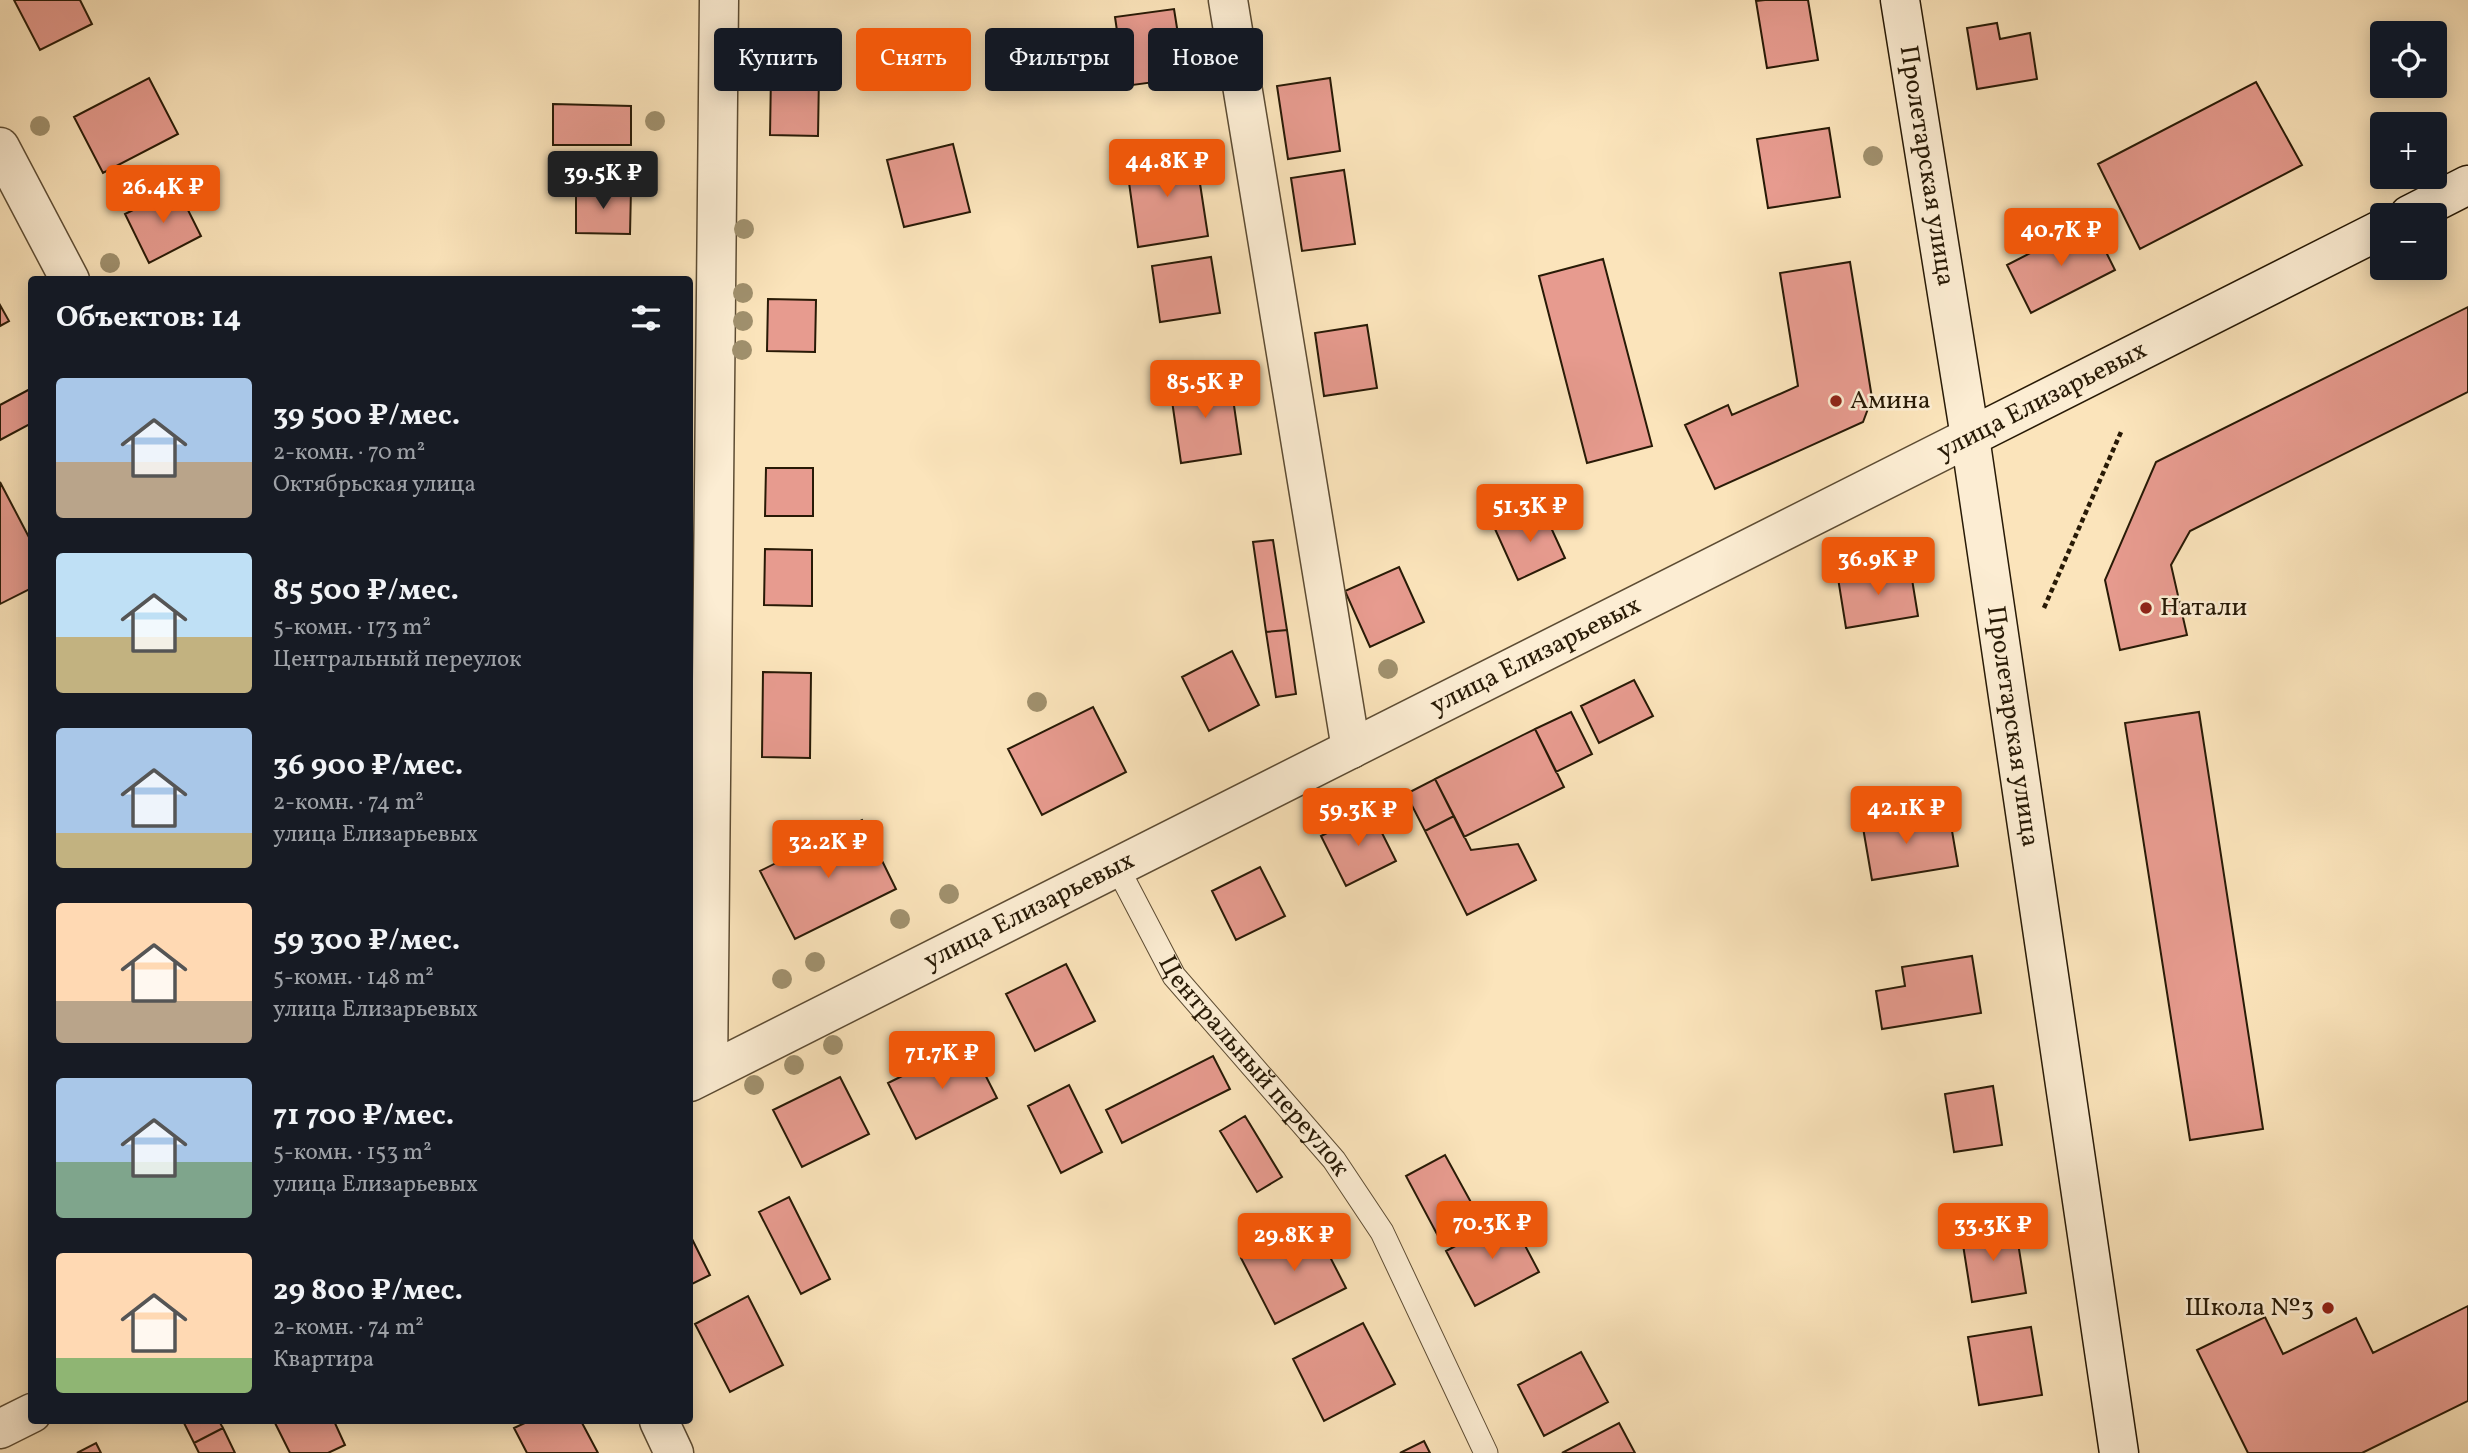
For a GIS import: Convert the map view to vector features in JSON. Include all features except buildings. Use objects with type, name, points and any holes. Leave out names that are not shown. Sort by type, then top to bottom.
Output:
[{"type":"street","points":[[699,1077],[719,0]]},
{"type":"street","points":[[1228,0],[1350,749]]},
{"type":"street","name":"Пролетарская улица","points":[[1899,0],[1970,437],[2119,1453]]},
{"type":"street","points":[[0,147],[68,276]]},
{"type":"street","points":[[2433,203],[2468,185]]},
{"type":"street","name":"улица Елизарьевых","points":[[699,1077],[2370,235]]},
{"type":"street","points":[[0,1429],[28,1415]]},
{"type":"street","points":[[660,1424],[674,1453]]},
{"type":"lane","name":"Центральный переулок","points":[[1116,867],[1174,976],[1334,1160],[1382,1232],[1486,1453]]},
{"type":"path","points":[[2044,608],[2121,432]]},
{"type":"place","name":"Амина","points":[[1836,401]]},
{"type":"place","name":"Натали","points":[[2146,608]]},
{"type":"place","name":"Школа №3","points":[[2328,1308]]}]
